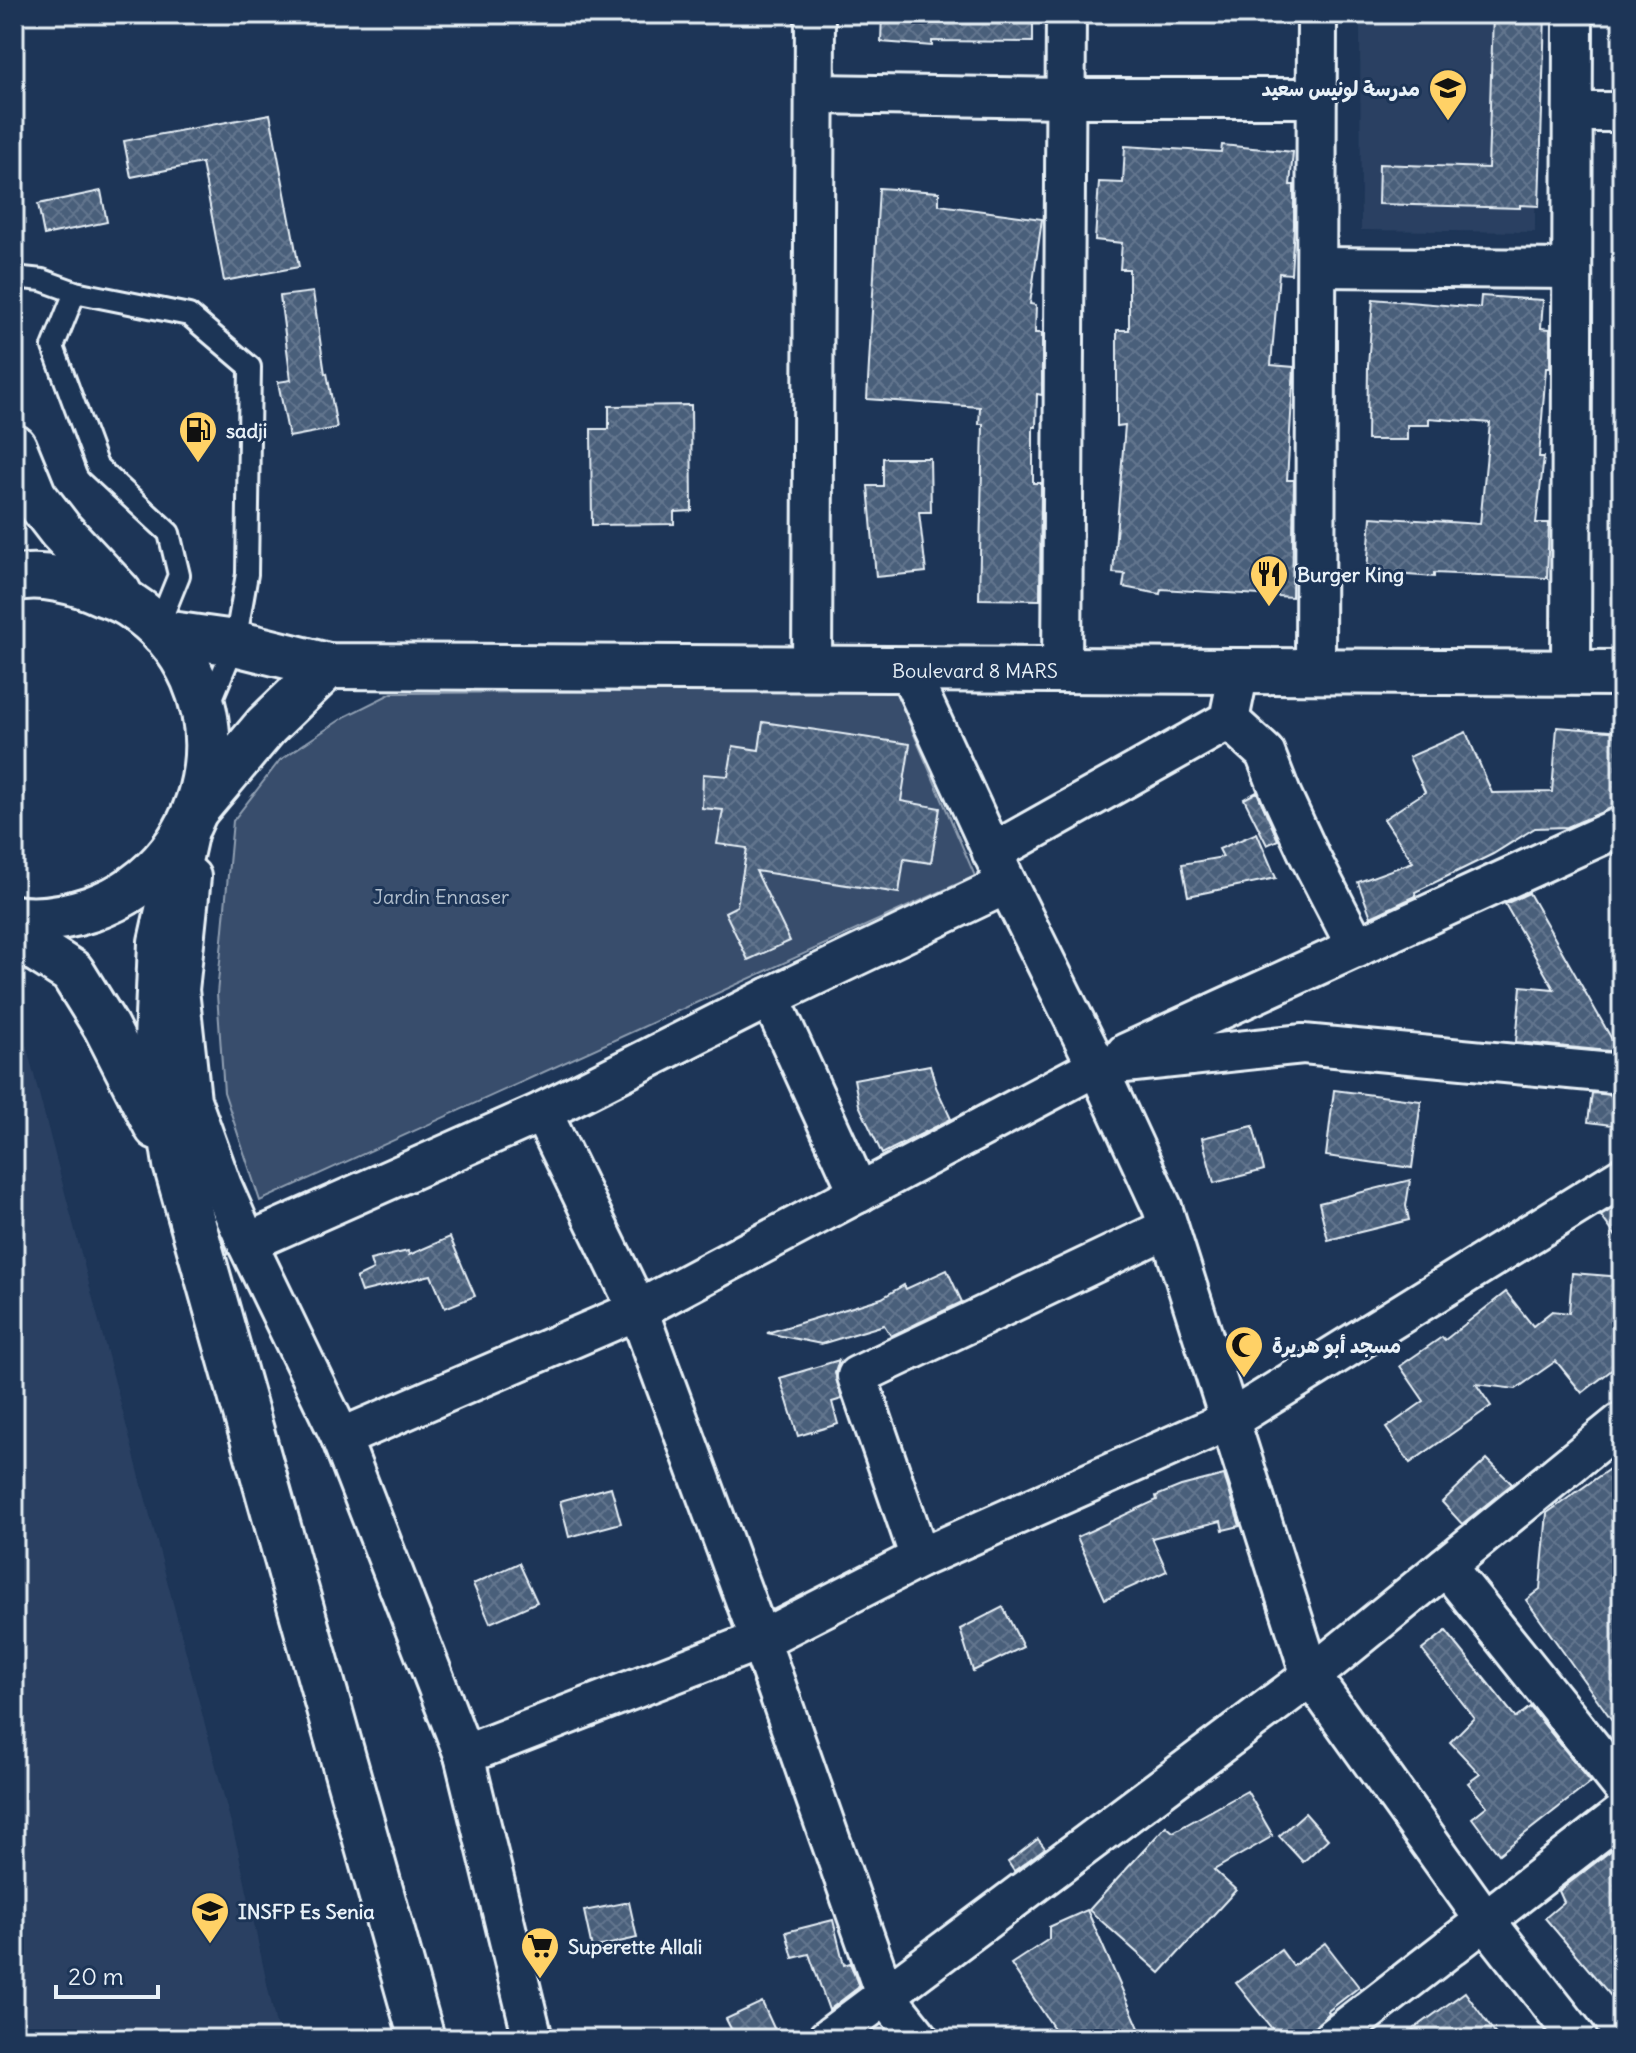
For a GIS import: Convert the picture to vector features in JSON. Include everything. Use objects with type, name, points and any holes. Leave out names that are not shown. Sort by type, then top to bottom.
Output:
[{"type":"main road","points":[[14,447],[34,496],[61,531],[150,621],[190,671],[205,715],[208,762],[161,942],[157,1042],[176,1164],[422,2039]]},
{"type":"main road","points":[[14,579],[77,581],[150,621]]},
{"type":"main road","name":"Boulevard 8 MARS","points":[[150,621],[328,666],[1622,673]]},
{"type":"main road","points":[[14,918],[67,917],[114,901],[155,872],[266,726],[328,666]]},
{"type":"main road","points":[[14,935],[72,972],[106,1027],[176,1164]]},
{"type":"street","points":[[812,669],[815,14]]},
{"type":"street","points":[[1062,670],[1066,14]]},
{"type":"street","points":[[1315,671],[1317,14]]},
{"type":"street","points":[[1571,673],[1573,14]]},
{"type":"street","points":[[816,94],[1317,98]]},
{"type":"street","points":[[1573,112],[1622,112]]},
{"type":"street","points":[[1317,267],[1572,269]]},
{"type":"street","points":[[908,669],[999,869],[1097,1066],[1162,1207],[1311,1676],[1485,1920],[1578,2039]]},
{"type":"street","points":[[247,1243],[542,1112],[770,997],[999,869],[1229,720],[1239,671]]},
{"type":"street","points":[[1229,720],[1265,753],[1305,846],[1357,948]]},
{"type":"street","points":[[192,820],[191,895],[179,990],[191,1100],[222,1186],[247,1243],[341,1438],[464,1755],[533,2039]]},
{"type":"street","points":[[341,1438],[638,1310],[1097,1066],[1622,826]]},
{"type":"street","points":[[770,997],[859,1193]]},
{"type":"street","points":[[1097,1066],[1303,1044],[1622,1074]]},
{"type":"street","points":[[542,1112],[638,1310],[760,1640],[885,1995],[920,2039]]},
{"type":"street","points":[[464,1755],[760,1640],[920,1558],[1230,1420],[1622,1177]]},
{"type":"street","points":[[920,1558],[857,1376],[1168,1228]]},
{"type":"street","points":[[827,2039],[1311,1676],[1622,1422]]},
{"type":"street","points":[[1446,1566],[1622,1786]]},
{"type":"street","points":[[1332,2039],[1622,1814]]},
{"type":"lane","points":[[14,277],[42,280],[75,292],[189,315],[250,367],[247,574],[235,643],[205,715]]},
{"type":"lane","points":[[75,292],[53,347],[97,466],[169,533],[179,575],[150,621]]},
{"type":"shaded area","name":"مدرسة لونيس سعيد","points":[[1360,14],[1536,14],[1535,232],[1361,230]]},
{"type":"shaded area","points":[[14,999],[238,1850],[279,2039],[14,2039]]},
{"type":"green space","name":"Jardin Ennaser","points":[[895,690],[975,876],[260,1201],[224,1092],[217,994],[233,821],[280,760],[346,716],[392,693]]},
{"type":"building","points":[[882,14],[1033,14],[1033,42],[932,41],[932,46],[881,42]]},
{"type":"building","points":[[1493,14],[1545,14],[1539,206],[1378,204],[1379,164],[1488,168]]},
{"type":"building","points":[[270,114],[299,267],[224,281],[202,163],[131,177],[124,141]]},
{"type":"building","points":[[1222,145],[1293,152],[1290,185],[1294,185],[1291,274],[1279,273],[1271,365],[1294,367],[1287,480],[1294,480],[1292,597],[1161,589],[1160,594],[1123,587],[1125,574],[1113,573],[1125,425],[1117,426],[1117,330],[1129,330],[1129,269],[1120,269],[1122,243],[1095,240],[1099,182],[1123,183],[1125,146],[1221,152]]},
{"type":"building","points":[[879,188],[939,192],[939,205],[1042,219],[1030,304],[1036,305],[1035,333],[1042,333],[1042,395],[1037,394],[1036,427],[1033,427],[1033,483],[1041,483],[1040,600],[979,599],[983,424],[979,424],[980,407],[867,399]]},
{"type":"building","points":[[101,191],[107,222],[44,235],[38,204]]},
{"type":"building","points":[[313,292],[325,374],[337,428],[289,437],[278,382],[291,380],[280,296]]},
{"type":"building","points":[[1481,296],[1543,300],[1541,328],[1550,329],[1550,368],[1546,368],[1539,457],[1544,457],[1536,523],[1549,523],[1547,578],[1434,573],[1434,577],[1367,572],[1371,517],[1480,524],[1490,423],[1429,418],[1429,425],[1407,425],[1407,440],[1367,440],[1373,299],[1480,308]]},
{"type":"building","points":[[691,405],[692,511],[674,512],[674,524],[592,525],[591,429],[609,429],[609,406]]},
{"type":"building","points":[[883,458],[930,458],[931,512],[919,512],[926,572],[876,577],[868,486],[883,486]]},
{"type":"building","points":[[763,722],[910,744],[901,801],[940,808],[931,863],[904,859],[899,893],[756,871],[790,941],[748,960],[725,912],[737,906],[747,848],[717,844],[723,810],[702,808],[703,774],[728,776],[733,746],[759,750]]},
{"type":"building","points":[[1557,727],[1622,732],[1622,804],[1567,827],[1535,828],[1493,854],[1415,892],[1416,896],[1371,917],[1358,882],[1413,862],[1384,819],[1425,792],[1409,757],[1466,732],[1492,793],[1552,792]]},
{"type":"building","points":[[1257,792],[1278,840],[1267,845],[1244,799]]},
{"type":"building","points":[[1257,833],[1276,878],[1188,896],[1182,864],[1223,857],[1219,849]]},
{"type":"building","points":[[1529,893],[1619,1052],[1516,1042],[1521,986],[1554,989],[1505,904]]},
{"type":"building","points":[[930,1065],[951,1119],[882,1154],[859,1105],[854,1079]]},
{"type":"building","points":[[1334,1090],[1421,1101],[1412,1168],[1326,1156]]},
{"type":"building","points":[[1592,1093],[1622,1096],[1619,1126],[1588,1122]]},
{"type":"building","points":[[1253,1126],[1264,1170],[1214,1183],[1202,1138]]},
{"type":"building","points":[[1410,1180],[1406,1206],[1409,1220],[1328,1240],[1319,1203]]},
{"type":"building","points":[[1622,1203],[1622,1245],[1601,1216]]},
{"type":"building","points":[[450,1237],[475,1296],[445,1308],[431,1275],[361,1292],[356,1278],[373,1270],[370,1260],[408,1251],[409,1255]]},
{"type":"building","points":[[947,1270],[962,1302],[891,1336],[884,1325],[821,1344],[767,1333],[882,1298],[904,1285],[906,1289]]},
{"type":"building","points":[[1572,1273],[1622,1277],[1622,1362],[1582,1393],[1556,1361],[1516,1389],[1476,1384],[1491,1406],[1410,1463],[1386,1428],[1424,1401],[1400,1366],[1442,1337],[1445,1340],[1506,1292],[1533,1326],[1552,1311],[1569,1313]]},
{"type":"building","points":[[839,1360],[835,1373],[842,1399],[832,1402],[838,1424],[798,1436],[780,1378]]},
{"type":"building","points":[[1487,1459],[1512,1484],[1462,1524],[1442,1502]]},
{"type":"building","points":[[1622,1460],[1622,1734],[1526,1600],[1540,1589],[1547,1513]]},
{"type":"building","points":[[1224,1475],[1240,1526],[1223,1530],[1221,1521],[1152,1538],[1167,1571],[1105,1599],[1077,1537],[1157,1500],[1156,1496]]},
{"type":"building","points":[[611,1487],[621,1523],[569,1537],[560,1501]]},
{"type":"building","points":[[519,1563],[537,1602],[490,1623],[473,1584]]},
{"type":"building","points":[[1003,1607],[1023,1647],[973,1671],[960,1629]]},
{"type":"building","points":[[1446,1631],[1516,1718],[1530,1707],[1591,1782],[1499,1854],[1472,1818],[1487,1806],[1468,1783],[1480,1774],[1450,1742],[1474,1718],[1422,1650]]},
{"type":"building","points":[[1247,1791],[1273,1836],[1214,1870],[1236,1890],[1160,1973],[1089,1910],[1166,1826],[1173,1832]]},
{"type":"building","points":[[1305,1813],[1328,1839],[1303,1862],[1279,1836]]},
{"type":"building","points":[[1038,1839],[1045,1848],[1014,1871],[1008,1862]]},
{"type":"building","points":[[1622,1842],[1622,2009],[1545,1918],[1564,1902],[1559,1891]]},
{"type":"building","points":[[629,1902],[637,1938],[592,1948],[584,1911]]},
{"type":"building","points":[[1087,1910],[1139,2028],[1115,2039],[1061,2039],[1011,1964],[1049,1939],[1049,1927]]},
{"type":"building","points":[[833,1920],[844,1965],[850,1963],[859,1987],[829,2010],[809,1954],[793,1958],[786,1932]]},
{"type":"building","points":[[1325,1943],[1359,1987],[1328,2011],[1312,2030],[1310,2039],[1280,2039],[1236,1983],[1281,1950],[1293,1966]]},
{"type":"building","points":[[1465,1992],[1499,2039],[1400,2039]]},
{"type":"building","points":[[762,2002],[779,2039],[736,2039],[726,2019]]},
{"type":"place","name":"مدرسة لونيس سعيد","points":[[1448,122]]},
{"type":"place","name":"sadji","points":[[198,464]]},
{"type":"place","name":"Burger King","points":[[1269,608]]},
{"type":"place","name":"مسجد أبو هريرة","points":[[1244,1379]]},
{"type":"place","name":"INSFP Es Senia","points":[[210,1945]]},
{"type":"place","name":"Superette Allali","points":[[540,1980]]}]
